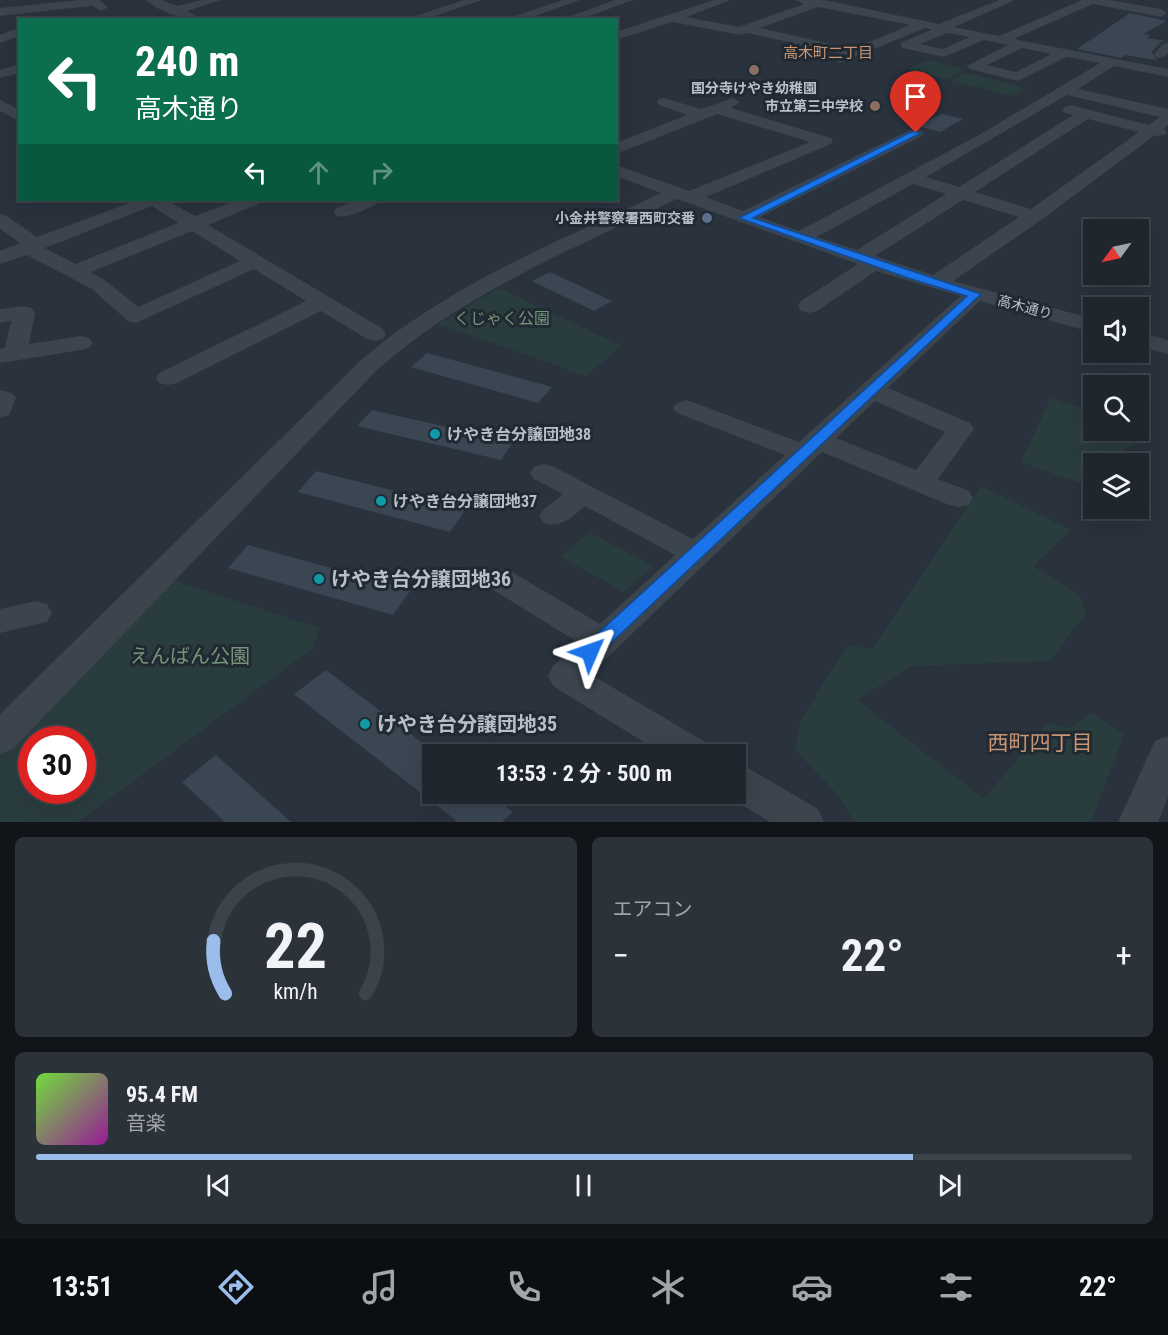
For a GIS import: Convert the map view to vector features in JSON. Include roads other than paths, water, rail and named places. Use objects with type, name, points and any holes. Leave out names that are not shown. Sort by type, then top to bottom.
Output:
[{"type":"street","points":[[152,0],[194,18]]},
{"type":"street","points":[[173,10],[215,0]]},
{"type":"street","points":[[416,18],[476,0]]},
{"type":"street","points":[[516,18],[574,0]]},
{"type":"street","points":[[618,35],[725,0]]},
{"type":"street","points":[[801,0],[821,2],[922,25],[1168,73]]},
{"type":"street","points":[[981,37],[944,53],[907,45],[1009,0]]},
{"type":"street","points":[[1055,0],[1165,10]]},
{"type":"street","points":[[572,18],[630,1]]},
{"type":"street","points":[[660,9],[678,16],[740,31],[821,2]]},
{"type":"street","points":[[1000,40],[1088,2]]},
{"type":"street","points":[[0,12],[98,3]]},
{"type":"street","points":[[54,18],[98,3]]},
{"type":"street","points":[[0,23],[18,21]]},
{"type":"street","points":[[832,62],[922,25]]},
{"type":"street","points":[[747,29],[855,53]]},
{"type":"street","points":[[876,31],[896,36]]},
{"type":"street","points":[[1,38],[18,32]]},
{"type":"street","points":[[804,40],[825,32]]},
{"type":"street","points":[[1020,44],[974,66],[1018,76],[1064,53]]},
{"type":"street","points":[[1168,47],[1161,54],[1168,56]]},
{"type":"street","points":[[802,237],[985,138],[1112,62]]},
{"type":"street","points":[[0,74],[18,69]]},
{"type":"street","points":[[1082,79],[1130,90]]},
{"type":"street","points":[[1065,90],[1168,116]]},
{"type":"street","points":[[0,738],[369,348],[470,291],[682,196],[825,141],[718,108],[664,102]]},
{"type":"street","points":[[1043,103],[1168,134]]},
{"type":"street","points":[[0,105],[18,117]]},
{"type":"street","points":[[618,148],[718,108]]},
{"type":"street","points":[[808,306],[866,261],[961,195],[1085,114]]},
{"type":"street","points":[[935,283],[1034,216],[1168,116]]},
{"type":"street","points":[[0,124],[18,119]]},
{"type":"street","points":[[744,218],[916,133]]},
{"type":"street","points":[[985,138],[1028,150]]},
{"type":"street","name":"高木通り","points":[[618,171],[682,196],[866,261],[935,283],[1083,323]]},
{"type":"street","points":[[912,178],[1034,216]]},
{"type":"street","points":[[0,258],[150,201]]},
{"type":"street","points":[[155,201],[322,302],[369,348]]},
{"type":"street","points":[[74,272],[249,201]]},
{"type":"street","points":[[343,212],[369,201]]},
{"type":"street","points":[[0,219],[31,245],[99,285],[136,316],[256,261]]},
{"type":"street","points":[[678,744],[565,675],[975,294]]},
{"type":"street","points":[[168,378],[322,302]]},
{"type":"street","points":[[0,316],[24,313],[8,355],[81,344]]},
{"type":"street","points":[[1149,342],[1168,347]]},
{"type":"street","points":[[871,390],[961,429],[921,483]]},
{"type":"street","points":[[0,398],[3,398],[0,410]]},
{"type":"street","points":[[686,408],[810,446],[959,498]]},
{"type":"street","points":[[544,473],[696,553]]},
{"type":"street","points":[[554,516],[583,493]]},
{"type":"street","points":[[501,580],[602,641]]},
{"type":"street","points":[[0,621],[36,613]]},
{"type":"street","points":[[1138,822],[1168,752]]},
{"type":"street","points":[[746,788],[784,817]]},
{"type":"place","name":"国分寺けやき幼稚園","points":[[754,70]]},
{"type":"place","name":"市立第三中学校","points":[[875,106]]},
{"type":"place","name":"小金井警察署西町交番","points":[[707,218]]},
{"type":"place","name":"けやき台分譲団地38","points":[[435,434]]},
{"type":"place","name":"けやき台分譲団地37","points":[[381,501]]},
{"type":"place","name":"けやき台分譲団地36","points":[[319,579]]},
{"type":"place","name":"けやき台分譲団地35","points":[[365,724]]},
{"type":"district","name":"高木町二丁目","points":[[828,53]]},
{"type":"district","name":"西町四丁目","points":[[1040,743]]},
{"type":"park label","name":"くじゃく公園","points":[[502,318]]},
{"type":"park label","name":"えんばん公園","points":[[190,656]]}]
